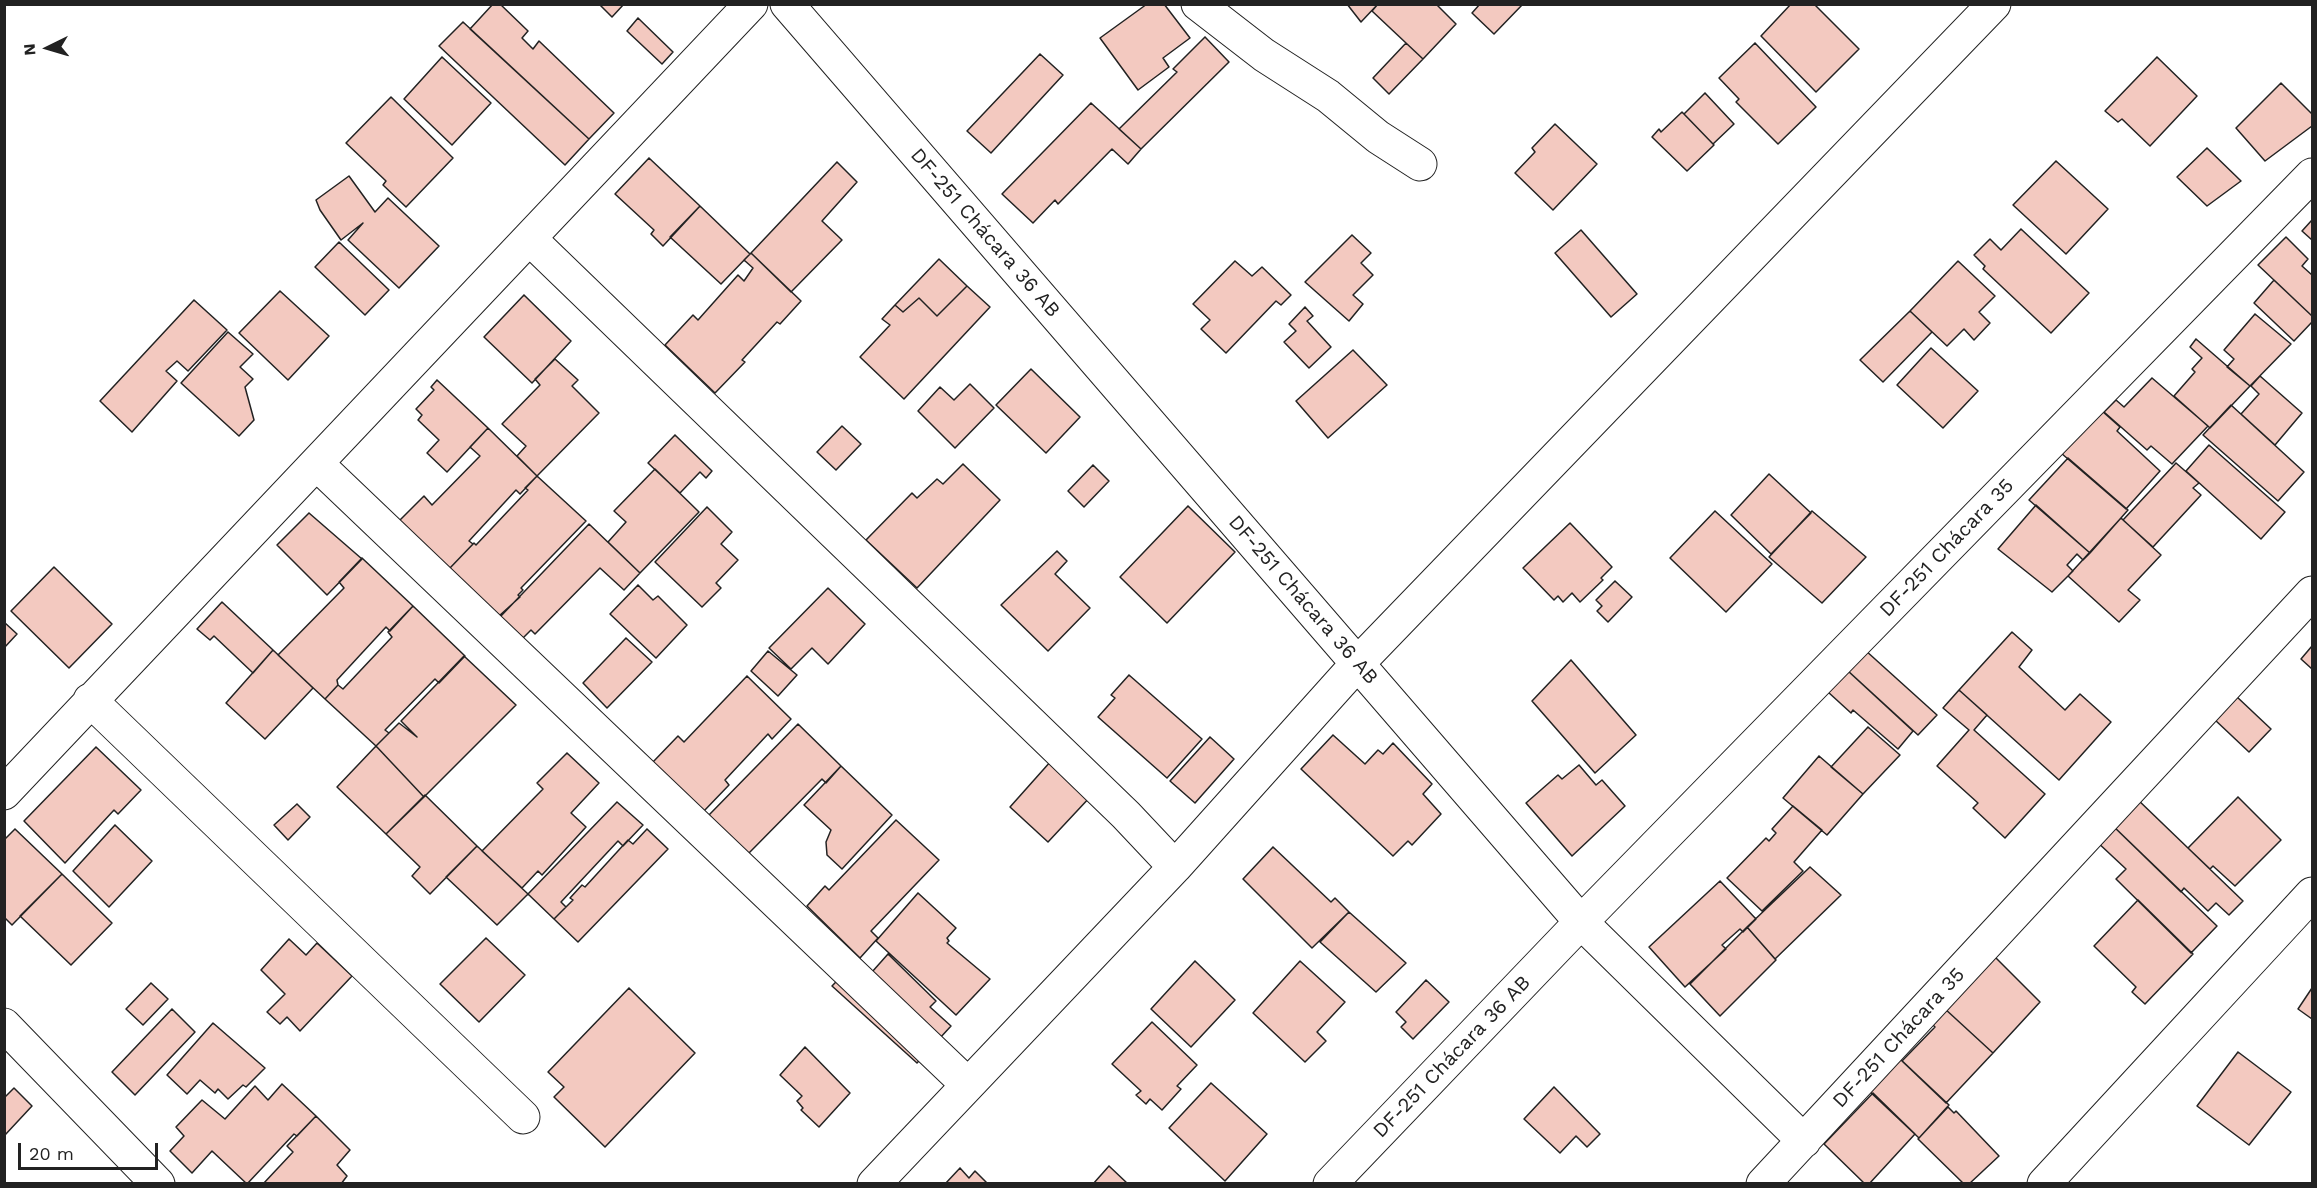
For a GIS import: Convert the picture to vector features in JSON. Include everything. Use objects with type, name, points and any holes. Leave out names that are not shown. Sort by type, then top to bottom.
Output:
[{"type":"street","points":[[4,793],[751,4]]},
{"type":"street","name":"DF-251 Chácara 36 AB","points":[[787,4],[1581,922],[1330,1184]]},
{"type":"street","points":[[1198,4],[1264,55],[1328,96],[1378,137],[1420,164]]},
{"type":"street","points":[[874,1184],[1175,867],[1358,663],[1994,4]]},
{"type":"street","name":"DF-251 Chácara 35","points":[[1581,922],[2313,175]]},
{"type":"street","points":[[530,239],[1117,806],[1175,867]]},
{"type":"street","points":[[317,464],[967,1084]]},
{"type":"street","name":"DF-251 Chácara 35","points":[[1763,1184],[2313,593]]},
{"type":"street","points":[[90,700],[523,1117]]},
{"type":"street","points":[[2044,1184],[2313,894]]},
{"type":"street","points":[[1581,922],[1804,1141]]},
{"type":"street","points":[[4,1025],[158,1184]]},
{"type":"building","points":[[493,4],[500,4],[528,31],[522,38],[533,49],[539,41],[614,113],[589,139],[470,29]]},
{"type":"building","points":[[599,4],[624,4],[612,17]]},
{"type":"building","points":[[1147,4],[1164,4],[1190,38],[1163,58],[1169,67],[1138,90],[1100,38]]},
{"type":"building","points":[[1347,4],[1378,4],[1361,22]]},
{"type":"building","points":[[1378,4],[1436,4],[1456,24],[1423,59],[1372,11]]},
{"type":"building","points":[[1480,4],[1523,4],[1494,34],[1472,13]]},
{"type":"building","points":[[1791,4],[1814,4],[1859,49],[1816,92],[1761,36]]},
{"type":"building","points":[[638,18],[673,52],[662,64],[627,31]]},
{"type":"building","points":[[463,22],[589,139],[565,165],[439,46]]},
{"type":"building","points":[[1205,37],[1229,62],[1141,149],[1119,129],[1177,72],[1173,69]]},
{"type":"building","points":[[1406,43],[1423,59],[1389,94],[1373,78]]},
{"type":"building","points":[[1755,43],[1816,107],[1778,144],[1736,102],[1739,99],[1719,78]]},
{"type":"building","points":[[1040,54],[1063,75],[991,153],[967,131]]},
{"type":"building","points":[[442,57],[491,103],[452,145],[404,99]]},
{"type":"building","points":[[2157,57],[2197,96],[2150,146],[2122,119],[2118,122],[2105,111]]},
{"type":"building","points":[[2281,83],[2312,114],[2312,126],[2265,161],[2236,128]]},
{"type":"building","points":[[1705,93],[1734,124],[1713,144],[1684,114]]},
{"type":"building","points":[[391,97],[453,158],[406,207],[383,185],[386,181],[346,143]]},
{"type":"building","points":[[1091,103],[1141,149],[1128,164],[1112,149],[1058,204],[1055,200],[1033,223],[1002,194]]},
{"type":"building","points":[[1682,112],[1714,145],[1687,171],[1652,137],[1659,129],[1661,132]]},
{"type":"building","points":[[1555,124],[1597,164],[1553,210],[1515,173],[1535,152],[1532,148]]},
{"type":"building","points":[[2207,148],[2241,181],[2207,206],[2177,177]]},
{"type":"building","points":[[649,158],[700,206],[663,246],[651,234],[654,230],[615,194]]},
{"type":"building","points":[[2056,161],[2108,209],[2066,254],[2013,205]]},
{"type":"building","points":[[837,162],[857,182],[822,221],[842,240],[791,292],[751,253]]},
{"type":"building","points":[[349,176],[375,212],[388,198],[439,246],[399,288],[348,240],[363,223],[341,240],[320,210],[316,200]]},
{"type":"building","points":[[700,206],[750,254],[721,284],[670,237]]},
{"type":"building","points":[[2312,220],[2312,240],[2302,231]]},
{"type":"building","points":[[2021,229],[2089,293],[2051,333],[1983,269],[1985,266],[1974,255],[1990,239],[2001,250]]},
{"type":"building","points":[[1581,230],[1637,294],[1611,317],[1555,253]]},
{"type":"building","points":[[1352,235],[1371,253],[1361,263],[1373,275],[1353,295],[1363,304],[1349,321],[1305,282]]},
{"type":"building","points":[[2286,237],[2308,259],[2302,266],[2312,275],[2312,316],[2258,265]]},
{"type":"building","points":[[339,242],[389,290],[365,315],[315,267]]},
{"type":"building","points":[[751,253],[801,301],[780,324],[777,322],[742,360],[745,362],[715,393],[665,345],[693,315],[698,320],[738,275],[744,281],[753,268],[744,260]]},
{"type":"building","points":[[939,259],[967,286],[937,316],[919,298],[903,312],[895,305]]},
{"type":"building","points":[[1235,261],[1252,276],[1262,267],[1291,295],[1281,305],[1276,301],[1226,353],[1201,329],[1210,320],[1193,304]]},
{"type":"building","points":[[1958,261],[1995,296],[1979,312],[1990,323],[1974,340],[1964,329],[1947,346],[1910,311]]},
{"type":"building","points":[[2274,280],[2312,316],[2312,322],[2294,341],[2254,303]]},
{"type":"building","points":[[967,286],[990,307],[904,399],[860,357],[890,325],[882,319],[895,305],[903,312],[919,298],[937,316]]},
{"type":"building","points":[[280,291],[329,336],[288,380],[239,333]]},
{"type":"building","points":[[524,295],[571,341],[532,383],[484,337]]},
{"type":"building","points":[[194,300],[227,330],[188,371],[177,361],[166,371],[177,381],[132,432],[100,401]]},
{"type":"building","points":[[1305,307],[1313,316],[1307,321],[1331,347],[1309,368],[1284,342],[1296,331],[1289,324]]},
{"type":"building","points":[[1910,311],[1932,332],[1883,382],[1860,360]]},
{"type":"building","points":[[2255,314],[2291,344],[2250,386],[2227,367],[2234,359],[2224,350]]},
{"type":"building","points":[[228,332],[253,354],[240,367],[253,379],[245,387],[254,420],[239,436],[181,383]]},
{"type":"building","points":[[2196,339],[2250,386],[2210,428],[2174,396],[2195,372],[2192,369],[2202,358],[2190,347]]},
{"type":"building","points":[[1931,348],[1978,391],[1943,428],[1897,385]]},
{"type":"building","points":[[1353,350],[1387,385],[1328,438],[1296,401]]},
{"type":"building","points":[[555,359],[578,380],[572,386],[599,413],[537,476],[517,456],[526,446],[502,424],[540,385],[535,379]]},
{"type":"building","points":[[1031,369],[1080,417],[1046,453],[996,405]]},
{"type":"building","points":[[2260,376],[2302,413],[2275,445],[2241,414],[2259,394],[2251,386]]},
{"type":"building","points":[[2152,378],[2208,426],[2172,464],[2151,446],[2147,450],[2104,412],[2116,400],[2124,407]]},
{"type":"building","points":[[437,380],[488,428],[447,472],[427,453],[439,440],[418,420],[422,415],[416,409],[434,390],[431,387]]},
{"type":"building","points":[[970,384],[994,408],[955,448],[918,411],[940,387],[954,400]]},
{"type":"building","points":[[2231,405],[2304,472],[2278,501],[2203,435]]},
{"type":"building","points":[[2102,411],[2120,427],[2117,431],[2160,471],[2126,509],[2061,453]]},
{"type":"building","points":[[842,426],[861,444],[836,470],[817,452]]},
{"type":"building","points":[[488,428],[537,476],[520,494],[516,490],[469,541],[473,544],[449,569],[398,522],[424,496],[432,505],[480,456],[470,447]]},
{"type":"building","points":[[675,435],[712,471],[706,478],[700,472],[680,493],[648,463]]},
{"type":"building","points":[[2209,445],[2285,512],[2261,539],[2186,471]]},
{"type":"building","points":[[2068,458],[2128,510],[2090,553],[2029,500]]},
{"type":"building","points":[[2176,463],[2199,483],[2193,488],[2201,495],[2153,547],[2123,520]]},
{"type":"building","points":[[963,464],[1000,500],[917,588],[866,540],[912,493],[917,498],[937,479],[943,484]]},
{"type":"building","points":[[1093,465],[1109,481],[1084,507],[1068,491]]},
{"type":"building","points":[[655,469],[699,512],[640,573],[608,542],[626,522],[614,511]]},
{"type":"building","points":[[1769,474],[1811,513],[1771,554],[1731,515]]},
{"type":"building","points":[[537,476],[586,521],[521,588],[523,590],[518,595],[520,597],[499,616],[449,569],[474,543],[476,545],[528,490],[525,488]]},
{"type":"building","points":[[2036,505],[2090,553],[2083,560],[2077,554],[2067,565],[2073,571],[2052,592],[1998,549]]},
{"type":"building","points":[[1188,506],[1235,552],[1167,623],[1120,577]]},
{"type":"building","points":[[707,507],[732,532],[721,544],[738,560],[716,583],[721,588],[702,607],[655,562]]},
{"type":"building","points":[[1715,511],[1772,564],[1726,612],[1670,558]]},
{"type":"building","points":[[1812,511],[1866,557],[1822,603],[1769,557]]},
{"type":"building","points":[[309,513],[362,559],[327,595],[277,545]]},
{"type":"building","points":[[2121,518],[2161,555],[2128,590],[2140,600],[2119,622],[2068,576]]},
{"type":"building","points":[[1570,523],[1612,567],[1601,578],[1603,580],[1580,602],[1572,593],[1563,602],[1558,596],[1554,600],[1523,568]]},
{"type":"building","points":[[589,524],[640,573],[624,590],[600,568],[535,634],[531,630],[523,638],[500,617]]},
{"type":"building","points":[[1057,551],[1067,561],[1055,574],[1090,608],[1048,651],[1001,605]]},
{"type":"building","points":[[362,558],[413,606],[390,631],[386,627],[337,680],[338,685],[325,699],[278,655],[344,588],[339,582]]},
{"type":"building","points":[[54,567],[112,624],[69,668],[11,611]]},
{"type":"building","points":[[1615,581],[1632,597],[1608,622],[1597,611],[1602,606],[1596,600]]},
{"type":"building","points":[[638,585],[653,600],[658,596],[687,625],[656,658],[610,614]]},
{"type":"building","points":[[828,588],[865,624],[828,664],[812,648],[791,669],[769,648]]},
{"type":"building","points":[[222,602],[273,650],[253,673],[214,636],[210,640],[197,629]]},
{"type":"building","points":[[413,606],[465,656],[439,683],[435,679],[385,730],[389,733],[376,746],[325,699],[338,685],[343,689],[392,637],[388,632]]},
{"type":"building","points":[[4,622],[17,634],[4,648]]},
{"type":"building","points":[[2012,632],[2032,650],[2019,667],[2065,710],[2080,694],[2111,722],[2059,780],[1959,690]]},
{"type":"building","points":[[626,638],[652,662],[607,708],[583,683]]},
{"type":"building","points":[[2312,646],[2312,669],[2301,659]]},
{"type":"building","points":[[273,650],[313,688],[265,739],[226,703]]},
{"type":"building","points":[[1865,650],[1937,715],[1918,735],[1847,670]]},
{"type":"building","points":[[768,651],[797,675],[778,696],[751,671]]},
{"type":"building","points":[[464,656],[516,705],[424,797],[376,746],[399,723],[417,737],[401,721]]},
{"type":"building","points":[[1571,660],[1636,735],[1595,773],[1532,701]]},
{"type":"building","points":[[1848,671],[1913,731],[1898,749],[1853,710],[1851,713],[1828,692]]},
{"type":"building","points":[[1129,675],[1202,739],[1167,778],[1098,717],[1115,698],[1111,695]]},
{"type":"building","points":[[747,676],[791,719],[772,739],[768,734],[725,780],[729,785],[703,812],[652,763],[678,736],[684,742]]},
{"type":"building","points":[[1959,690],[1987,715],[1974,730],[2045,794],[2005,838],[1973,808],[1978,803],[1937,766],[1969,730],[1943,708]]},
{"type":"building","points":[[2236,696],[2271,729],[2249,752],[2214,719]]},
{"type":"building","points":[[798,724],[841,766],[826,783],[822,779],[748,854],[708,816]]},
{"type":"building","points":[[1868,727],[1900,755],[1863,794],[1831,767]]},
{"type":"building","points":[[1333,735],[1365,764],[1378,750],[1383,754],[1393,743],[1432,784],[1423,794],[1441,814],[1412,845],[1408,841],[1393,856],[1301,769]]},
{"type":"building","points":[[1210,737],[1234,759],[1195,803],[1170,781]]},
{"type":"building","points":[[376,746],[424,797],[386,834],[337,787]]},
{"type":"building","points":[[96,747],[141,790],[118,814],[114,810],[65,863],[24,821]]},
{"type":"building","points":[[567,753],[599,783],[571,813],[586,827],[542,875],[538,871],[522,888],[482,851],[543,789],[537,783]]},
{"type":"building","points":[[1819,756],[1863,794],[1827,835],[1783,798]]},
{"type":"building","points":[[1051,761],[1091,796],[1048,842],[1010,807]]},
{"type":"building","points":[[1579,765],[1596,785],[1602,780],[1625,806],[1572,856],[1526,803],[1558,775],[1562,779]]},
{"type":"building","points":[[841,766],[892,815],[842,869],[827,855],[826,842],[831,830],[804,805]]},
{"type":"building","points":[[425,795],[477,846],[430,894],[412,876],[420,867],[386,834]]},
{"type":"building","points":[[2135,797],[2243,901],[2229,915],[2216,903],[2208,911],[2184,888],[2181,892],[2111,824]]},
{"type":"building","points":[[2238,797],[2281,840],[2235,886],[2213,866],[2210,869],[2188,848]]},
{"type":"building","points":[[617,802],[643,825],[623,846],[618,841],[561,902],[566,907],[554,919],[528,894]]},
{"type":"building","points":[[297,804],[310,817],[288,840],[274,825]]},
{"type":"building","points":[[1793,806],[1822,830],[1794,862],[1803,871],[1762,911],[1727,878],[1766,838],[1769,841],[1776,833],[1772,829]]},
{"type":"building","points":[[896,820],[939,860],[871,931],[878,938],[860,958],[807,906],[825,886],[829,890]]},
{"type":"building","points":[[2111,824],[2217,926],[2191,953],[2116,879],[2126,869],[2095,840]]},
{"type":"building","points":[[115,825],[152,861],[109,907],[73,871]]},
{"type":"building","points":[[15,829],[62,874],[12,925],[4,917],[4,840]]},
{"type":"building","points":[[647,829],[668,849],[578,942],[554,919],[573,900],[570,898],[582,885],[585,887],[628,840],[633,844]]},
{"type":"building","points":[[477,846],[528,894],[497,925],[446,877]]},
{"type":"building","points":[[1273,847],[1331,902],[1335,898],[1349,912],[1312,948],[1243,879]]},
{"type":"building","points":[[1810,867],[1841,895],[1775,959],[1747,927]]},
{"type":"building","points":[[62,874],[112,923],[71,965],[20,916]]},
{"type":"building","points":[[1720,881],[1756,919],[1743,932],[1740,929],[1722,945],[1726,949],[1685,987],[1649,947]]},
{"type":"building","points":[[918,893],[956,928],[947,938],[949,941],[947,943],[990,979],[956,1015],[876,941]]},
{"type":"building","points":[[2138,900],[2193,954],[2145,1004],[2132,992],[2136,987],[2094,946]]},
{"type":"building","points":[[1349,912],[1406,963],[1376,992],[1320,942]]},
{"type":"building","points":[[1747,927],[1776,960],[1720,1016],[1690,984]]},
{"type":"building","points":[[486,938],[525,975],[479,1022],[440,984]]},
{"type":"building","points":[[289,939],[306,955],[317,943],[352,976],[300,1031],[287,1017],[280,1024],[267,1012],[285,994],[261,970]]},
{"type":"building","points":[[1991,953],[2040,1002],[1993,1053],[1944,1008]]},
{"type":"building","points":[[888,954],[936,1001],[930,1007],[951,1026],[917,1063],[832,986],[859,958],[872,972]]},
{"type":"building","points":[[1195,961],[1235,1000],[1191,1047],[1151,1009]]},
{"type":"building","points":[[1300,961],[1345,1002],[1317,1032],[1326,1041],[1305,1062],[1253,1013]]},
{"type":"building","points":[[1426,980],[1449,1002],[1413,1039],[1401,1027],[1406,1022],[1396,1012]]},
{"type":"building","points":[[151,983],[168,999],[143,1025],[126,1009]]},
{"type":"building","points":[[629,988],[695,1053],[605,1147],[554,1097],[564,1087],[548,1072]]},
{"type":"building","points":[[2312,988],[2312,1019],[2298,1009]]},
{"type":"building","points":[[1944,1008],[1993,1053],[1946,1103],[1902,1061],[1935,1027],[1931,1023]]},
{"type":"building","points":[[172,1009],[195,1032],[135,1095],[112,1072]]},
{"type":"building","points":[[1152,1022],[1197,1065],[1177,1086],[1181,1089],[1162,1110],[1150,1099],[1146,1104],[1136,1095],[1141,1091],[1112,1064]]},
{"type":"building","points":[[213,1023],[265,1068],[246,1087],[243,1085],[228,1099],[218,1089],[215,1093],[200,1080],[187,1094],[167,1075]]},
{"type":"building","points":[[805,1047],[850,1093],[819,1127],[801,1110],[803,1108],[797,1101],[802,1096],[780,1075]]},
{"type":"building","points":[[2238,1052],[2291,1092],[2249,1145],[2197,1106]]},
{"type":"building","points":[[1898,1057],[1949,1105],[1919,1138],[1867,1089]]},
{"type":"building","points":[[1211,1083],[1267,1134],[1225,1181],[1169,1128]]},
{"type":"building","points":[[282,1084],[316,1116],[297,1136],[294,1134],[247,1184],[212,1151],[192,1173],[170,1151],[184,1136],[176,1127],[202,1100],[225,1119],[255,1086],[268,1100]]},
{"type":"building","points":[[1554,1087],[1600,1134],[1587,1147],[1576,1136],[1560,1153],[1524,1119]]},
{"type":"building","points":[[14,1088],[32,1106],[5,1135],[4,1098]]},
{"type":"building","points":[[1873,1093],[1915,1134],[1869,1184],[1865,1184],[1824,1144]]},
{"type":"building","points":[[1948,1107],[1954,1113],[1956,1111],[1999,1156],[1969,1184],[1964,1184],[1918,1139]]},
{"type":"building","points":[[316,1116],[350,1150],[337,1165],[347,1176],[341,1184],[263,1184],[293,1152],[287,1146]]},
{"type":"building","points":[[1109,1166],[1128,1184],[1093,1184]]},
{"type":"building","points":[[960,1168],[969,1178],[975,1171],[988,1184],[945,1184]]}]
